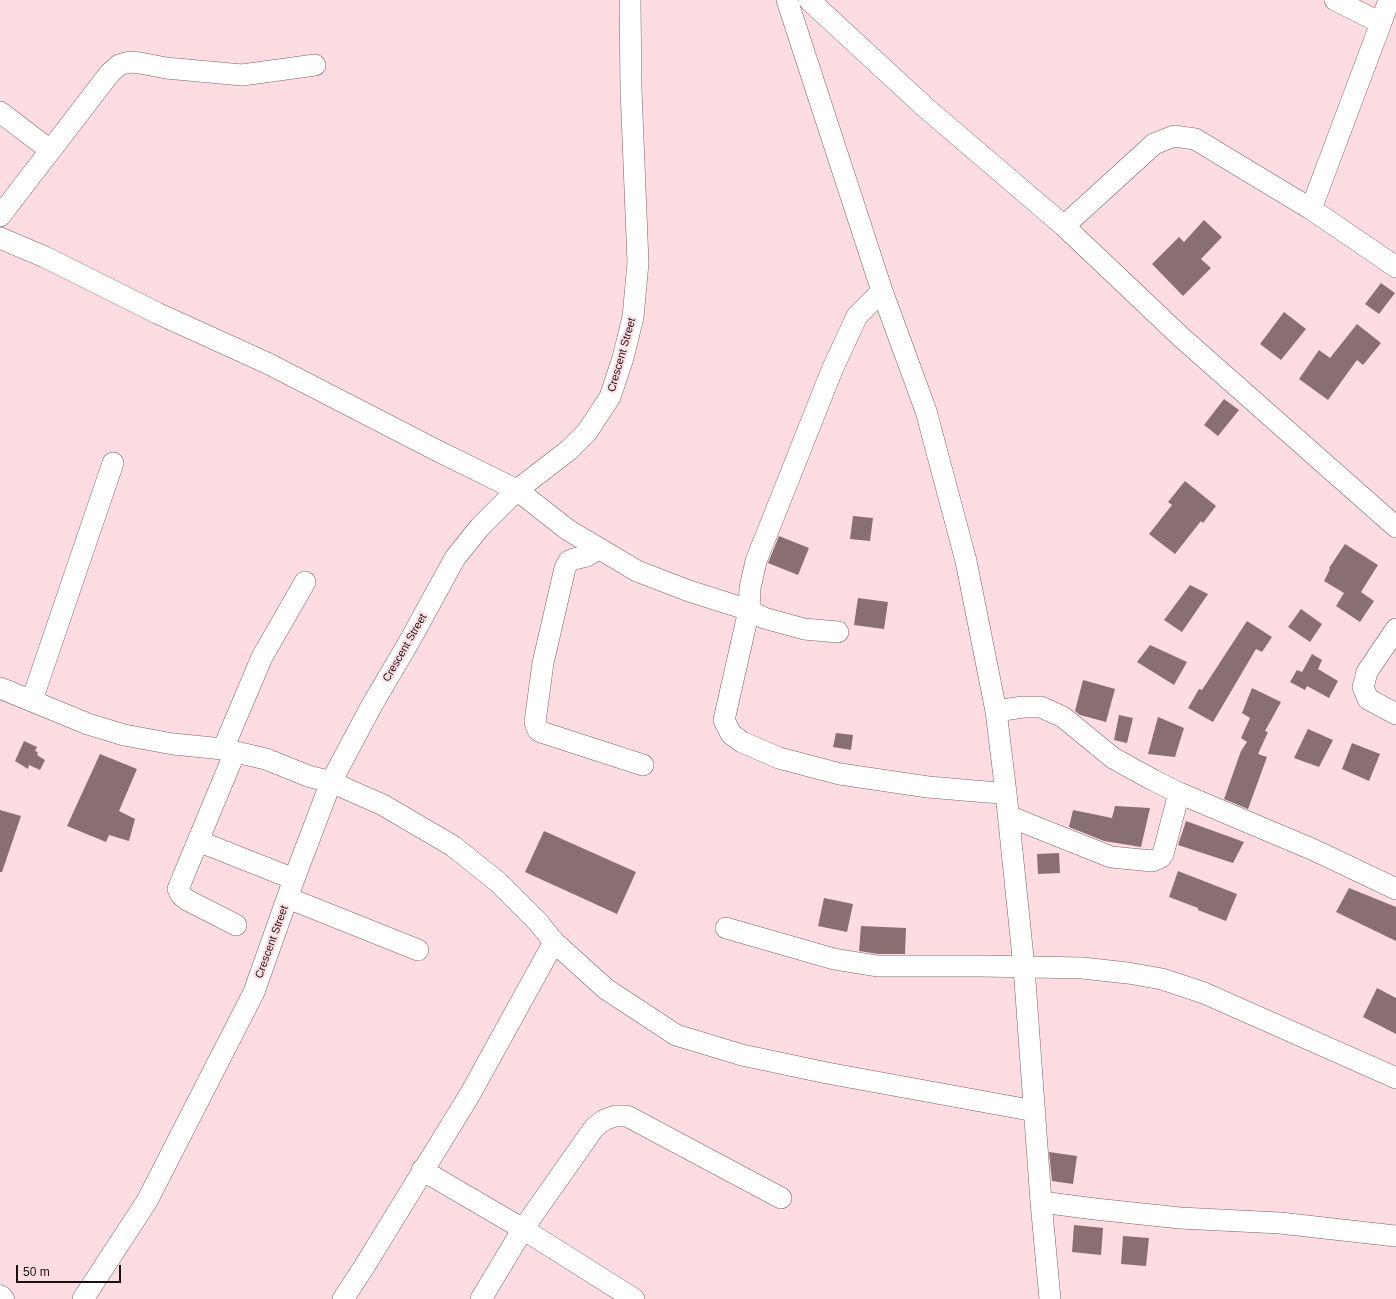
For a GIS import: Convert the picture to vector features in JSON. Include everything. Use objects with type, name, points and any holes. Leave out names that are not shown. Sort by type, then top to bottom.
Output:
[{"type":"main road","points":[[0,1296],[3,1299]]},
{"type":"street","name":"Crescent Street","points":[[84,1299],[147,1201],[254,992],[291,888],[332,782],[372,705],[409,642],[455,558],[480,527],[517,490],[569,450],[586,432],[610,397],[623,358],[633,317],[638,263],[631,89],[630,0]]},
{"type":"street","points":[[787,0],[882,290],[926,411],[966,561],[996,711],[1006,793],[1024,966],[1041,1202],[1050,1299]]},
{"type":"street","points":[[809,0],[926,108],[1064,226],[1181,337],[1396,527]]},
{"type":"street","points":[[1335,0],[1381,23]]},
{"type":"street","points":[[1311,208],[1390,0]]},
{"type":"street","points":[[0,216],[110,73],[119,65],[135,62],[166,68],[242,75],[315,65]]},
{"type":"street","points":[[0,112],[50,150]]},
{"type":"street","points":[[1064,226],[1154,144],[1174,136],[1195,140],[1311,208],[1396,267]]},
{"type":"street","points":[[0,238],[45,256],[157,313],[269,364],[517,490],[568,530],[637,571],[689,591],[749,610],[764,618],[804,629],[838,632]]},
{"type":"street","points":[[882,290],[857,316],[832,370],[756,561],[750,588],[749,610],[724,720],[730,734],[742,742],[779,758],[840,774],[928,786],[1006,793]]},
{"type":"street","points":[[32,700],[113,462]]},
{"type":"street","points":[[598,549],[587,556],[569,561],[565,568],[543,663],[535,722],[538,730],[541,732],[643,765]]},
{"type":"street","points":[[236,924],[187,900],[181,895],[178,889],[198,841],[262,657],[305,582]]},
{"type":"street","points":[[1396,629],[1367,672],[1363,687],[1368,699],[1396,714]]},
{"type":"street","points":[[0,688],[88,724],[124,735],[173,744],[229,750],[266,759],[308,776],[332,782],[383,805],[453,846],[498,882],[538,922],[554,942],[606,989],[676,1034],[742,1055],[834,1074],[1035,1111]]},
{"type":"street","points":[[996,711],[1023,707],[1041,707],[1063,717],[1113,758],[1153,780],[1179,793],[1314,850],[1396,889]]},
{"type":"street","points":[[1008,816],[1111,857],[1152,860],[1160,858],[1164,854],[1179,793]]},
{"type":"street","points":[[198,841],[418,950]]},
{"type":"street","points":[[726,928],[834,959],[877,966],[1024,966],[1082,968],[1128,973],[1162,979],[1204,993],[1396,1078]]},
{"type":"street","points":[[343,1299],[469,1096],[554,942]]},
{"type":"street","points":[[481,1299],[523,1229],[594,1128],[604,1120],[615,1116],[628,1116],[782,1198]]},
{"type":"street","points":[[422,1170],[523,1229],[634,1299]]},
{"type":"street","points":[[1041,1202],[1180,1218],[1280,1224],[1396,1236]]},
{"type":"building","points":[[1204,220],[1222,237],[1201,259],[1211,268],[1183,296],[1152,264],[1179,237],[1184,242]]},
{"type":"building","points":[[1381,283],[1395,293],[1379,314],[1365,304]]},
{"type":"building","points":[[1284,312],[1306,329],[1281,360],[1260,344]]},
{"type":"building","points":[[1357,324],[1381,343],[1363,365],[1357,360],[1328,400],[1299,379],[1319,350],[1330,358]]},
{"type":"building","points":[[1224,399],[1239,410],[1218,436],[1204,425]]},
{"type":"building","points":[[1185,481],[1216,506],[1203,523],[1201,521],[1175,554],[1149,534],[1172,505],[1168,502]]},
{"type":"building","points":[[853,516],[873,518],[870,541],[850,539]]},
{"type":"building","points":[[779,536],[809,548],[798,575],[768,563]]},
{"type":"building","points":[[1345,544],[1378,565],[1361,592],[1374,601],[1360,622],[1336,606],[1344,593],[1324,581],[1330,569],[1329,568]]},
{"type":"building","points":[[1190,585],[1208,594],[1182,632],[1164,620]]},
{"type":"building","points":[[858,598],[888,602],[884,629],[854,625]]},
{"type":"building","points":[[1301,609],[1322,624],[1310,642],[1288,627]]},
{"type":"building","points":[[1247,621],[1272,637],[1262,652],[1256,649],[1213,722],[1188,708],[1199,689],[1202,690]]},
{"type":"building","points":[[1150,645],[1187,662],[1174,685],[1137,662]]},
{"type":"building","points":[[1312,654],[1322,660],[1318,669],[1338,681],[1329,698],[1307,686],[1305,690],[1290,682],[1297,670],[1302,672]]},
{"type":"building","points":[[1083,680],[1115,689],[1106,722],[1080,715],[1075,711]]},
{"type":"building","points":[[1252,688],[1281,702],[1265,731],[1268,732],[1258,754],[1267,757],[1248,809],[1224,799],[1241,751],[1247,742],[1241,738],[1250,718],[1242,713]]},
{"type":"building","points":[[1119,715],[1133,718],[1127,743],[1114,740]]},
{"type":"building","points":[[1158,717],[1184,728],[1175,757],[1148,754]]},
{"type":"building","points":[[1308,729],[1333,740],[1319,767],[1294,758]]},
{"type":"building","points":[[836,733],[853,735],[851,750],[833,747]]},
{"type":"building","points":[[24,741],[37,747],[35,751],[38,752],[37,755],[45,760],[40,770],[29,765],[28,769],[15,761]]},
{"type":"building","points":[[1352,743],[1380,754],[1369,781],[1342,769]]},
{"type":"building","points":[[100,754],[137,769],[119,811],[135,819],[129,841],[109,835],[106,842],[67,826]]},
{"type":"building","points":[[1115,806],[1150,808],[1141,847],[1104,841],[1069,827],[1073,810],[1112,818]]},
{"type":"building","points":[[0,810],[21,816],[2,872],[0,872]]},
{"type":"building","points":[[1186,821],[1244,842],[1233,863],[1178,845]]},
{"type":"building","points":[[544,831],[636,872],[617,914],[525,872]]},
{"type":"building","points":[[1059,853],[1060,873],[1038,874],[1037,854]]},
{"type":"building","points":[[1178,871],[1237,894],[1226,921],[1169,897]]},
{"type":"building","points":[[1349,888],[1396,907],[1396,941],[1336,912]]},
{"type":"building","points":[[824,898],[853,904],[847,932],[818,926]]},
{"type":"building","points":[[861,926],[906,928],[905,954],[878,954],[859,951]]},
{"type":"building","points":[[1377,988],[1396,998],[1396,1034],[1363,1017]]},
{"type":"building","points":[[1049,1152],[1077,1156],[1073,1184],[1052,1181]]},
{"type":"building","points":[[1074,1225],[1103,1228],[1101,1255],[1072,1252]]},
{"type":"building","points":[[1123,1236],[1149,1238],[1146,1266],[1121,1264]]}]
